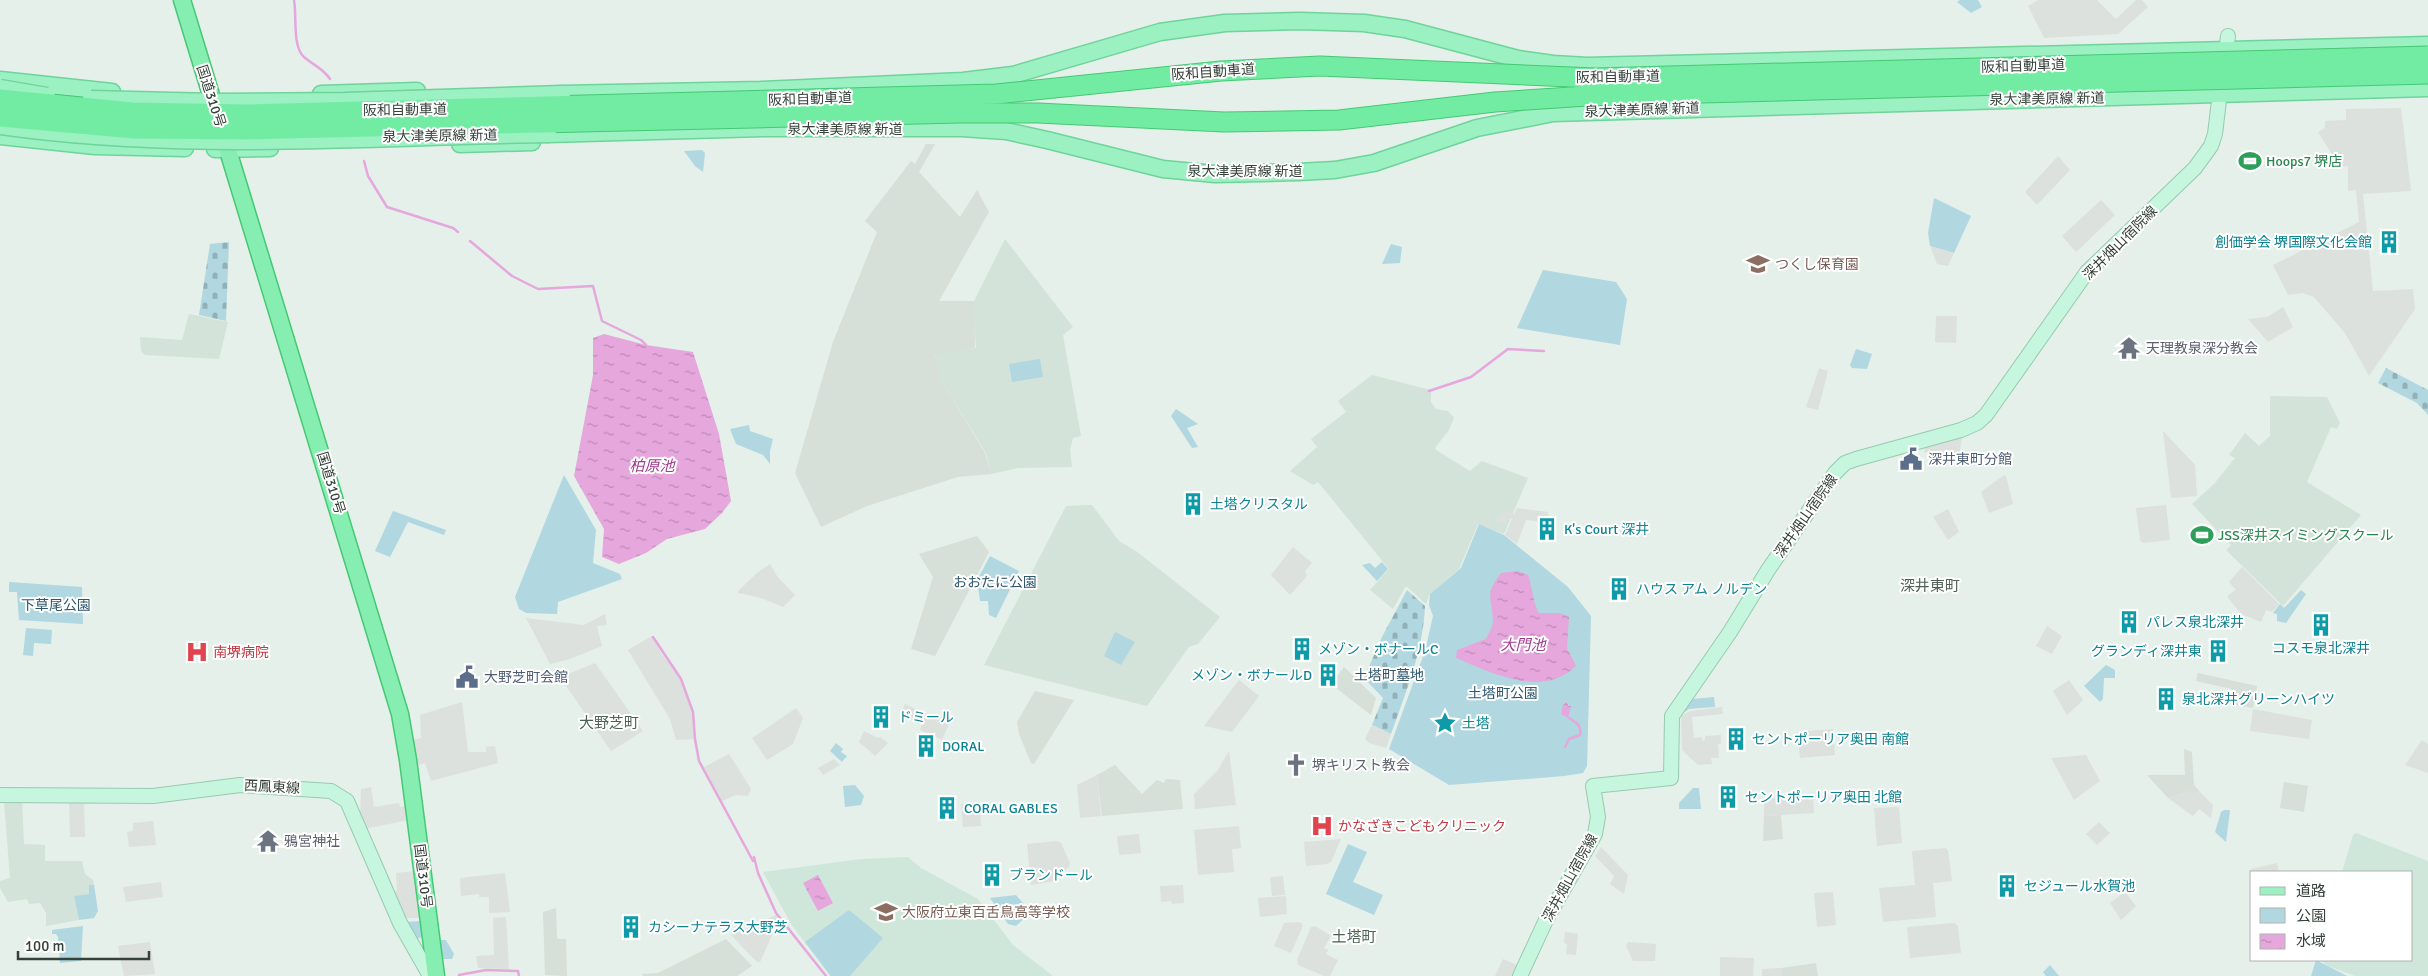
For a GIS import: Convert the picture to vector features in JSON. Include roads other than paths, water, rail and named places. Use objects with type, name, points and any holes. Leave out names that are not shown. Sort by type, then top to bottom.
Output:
[{"type":"highway","name":"国道310号","points":[[182,0],[400,714],[410,769],[436,976]]},
{"type":"highway","name":"阪和自動車道","points":[[0,99],[132,112],[247,114],[996,94],[1222,71],[1320,66],[1595,78],[2428,56]]},
{"type":"highway","name":"阪和自動車道","points":[[0,117],[134,129],[239,130],[960,112],[1038,113],[1224,122],[1339,120],[1495,102],[1587,96],[2428,74]]},
{"type":"main road","points":[[0,80],[99,92],[211,96],[762,83],[929,83],[991,79],[1028,71],[1160,32],[1225,23],[1300,21],[1364,23],[1405,29],[1518,58],[1553,64],[1587,66],[2227,43],[2428,45]]},
{"type":"main road","name":"深井畑山宿院線","points":[[1520,976],[1550,912],[1596,834],[1598,818],[1593,786],[1671,778],[1672,716],[1730,632],[1768,570],[1835,473],[1845,463],[1962,430],[1978,423],[1986,415],[2088,272],[2195,168],[2213,140],[2227,43]]},
{"type":"main road","points":[[0,88],[46,96],[98,100],[205,102],[345,101],[761,90],[870,84]]},
{"type":"main road","name":"泉大津美原線 新道","points":[[0,126],[109,138],[225,141],[862,128],[962,128],[1006,131],[1163,169],[1208,174],[1289,173],[1335,170],[1374,163],[1477,128],[1553,113],[2428,88]]},
{"type":"main road","points":[[0,136],[95,146],[229,149],[761,136],[862,128]]},
{"type":"main road","name":"西鳳東線","points":[[0,795],[153,796],[240,785],[331,791],[347,801],[400,923],[430,976]]},
{"type":"water","name":"柏原池","points":[[604,334],[646,345],[693,352],[719,434],[731,501],[722,513],[705,529],[667,539],[646,553],[619,564],[602,557],[604,529],[574,476],[593,375],[593,338]]},
{"type":"water","name":"大門池","points":[[1518,571],[1528,575],[1539,613],[1560,613],[1569,617],[1567,648],[1576,666],[1563,676],[1548,681],[1517,680],[1501,676],[1456,658],[1457,650],[1486,639],[1493,623],[1490,596],[1492,586],[1501,573]]},
{"type":"water","points":[[1567,702],[1568,706],[1571,706],[1568,718],[1561,714],[1563,705]]},
{"type":"water","points":[[818,875],[833,903],[818,911],[803,883]]},
{"type":"waterway","points":[[294,0],[296,38],[300,52],[330,79]]},
{"type":"waterway","points":[[364,161],[368,176],[387,207],[453,228],[458,232]]},
{"type":"waterway","points":[[470,241],[512,276],[538,289],[593,286],[602,321],[641,340],[646,345]]},
{"type":"waterway","points":[[1429,391],[1471,377],[1508,349],[1544,351]]},
{"type":"waterway","points":[[653,637],[681,679],[693,712],[699,761],[753,861]]},
{"type":"waterway","points":[[1565,747],[1569,739],[1580,735],[1579,727],[1569,718]]},
{"type":"waterway","points":[[754,857],[758,873],[776,913],[826,976]]},
{"type":"waterway","points":[[459,975],[486,970],[518,971],[519,976]]},
{"type":"place","name":"Hoops7 堺店","points":[[2250,161]]},
{"type":"place","name":"創価学会 堺国際文化会館","points":[[2389,242]]},
{"type":"place","name":"つくし保育園","points":[[1758,264]]},
{"type":"place","name":"天理教泉深分教会","points":[[2129,348]]},
{"type":"place","name":"深井東町分館","points":[[1911,459]]},
{"type":"place","name":"土塔クリスタル","points":[[1193,504]]},
{"type":"place","name":"K's Court 深井","points":[[1547,529]]},
{"type":"place","name":"JSS深井スイミングスクール","points":[[2202,535]]},
{"type":"place","name":"ハウス アム ノルデン","points":[[1619,589]]},
{"type":"place","name":"パレス泉北深井","points":[[2129,622]]},
{"type":"place","name":"コスモ泉北深井","points":[[2321,625]]},
{"type":"place","name":"メゾン・ボナールC","points":[[1302,649]]},
{"type":"place","name":"グランディ深井東","points":[[2218,651]]},
{"type":"place","name":"南堺病院","points":[[197,652]]},
{"type":"place","name":"メゾン・ボナールD","points":[[1328,675]]},
{"type":"place","name":"大野芝町会館","points":[[467,677]]},
{"type":"place","name":"泉北深井グリーンハイツ","points":[[2166,699]]},
{"type":"place","name":"ドミール","points":[[881,717]]},
{"type":"place","name":"土塔","points":[[1445,723]]},
{"type":"place","name":"セントポーリア奥田 南館","points":[[1736,739]]},
{"type":"place","name":"DORAL","points":[[926,746]]},
{"type":"place","name":"堺キリスト教会","points":[[1296,765]]},
{"type":"place","name":"セントポーリア奥田 北館","points":[[1728,797]]},
{"type":"place","name":"CORAL GABLES","points":[[947,808]]},
{"type":"place","name":"かなざきこどもクリニック","points":[[1322,826]]},
{"type":"place","name":"鴉宮神社","points":[[268,841]]},
{"type":"place","name":"ブランドール","points":[[992,875]]},
{"type":"place","name":"セジュール水賀池","points":[[2007,886]]},
{"type":"place","name":"大阪府立東百舌鳥高等学校","points":[[886,912]]},
{"type":"place","name":"カシーナテラス大野芝","points":[[631,927]]},
{"type":"district","name":"深井東町","points":[[1930,586]]},
{"type":"district","name":"大野芝町","points":[[609,723]]},
{"type":"district","name":"土塔町","points":[[1354,937]]},
{"type":"park label","name":"おおたに公園","points":[[995,582]]},
{"type":"park label","name":"下草尾公園","points":[[56,605]]},
{"type":"park label","name":"土塔町墓地","points":[[1389,675]]},
{"type":"park label","name":"土塔町公園","points":[[1503,693]]}]
